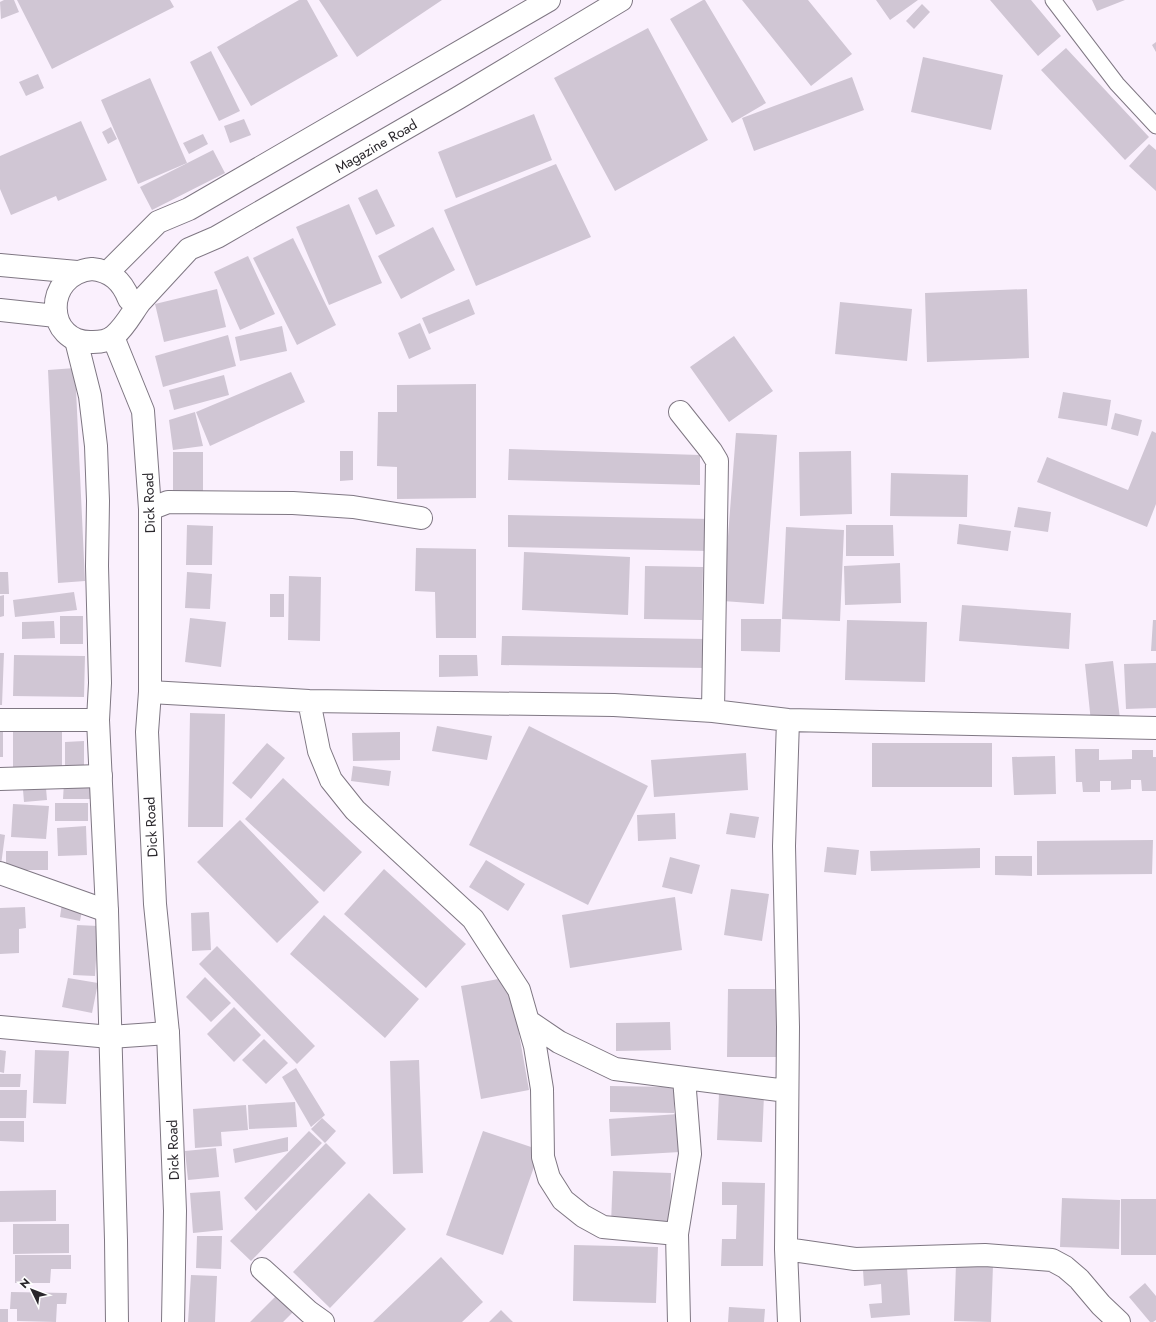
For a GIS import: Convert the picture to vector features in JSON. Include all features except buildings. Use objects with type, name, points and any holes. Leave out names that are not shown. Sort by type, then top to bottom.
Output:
[{"type":"street","points":[[108,272],[158,222],[189,209],[549,0]]},
{"type":"street","name":"Magazine Road","points":[[140,302],[189,250],[238,226],[458,98],[608,3]]},
{"type":"street","points":[[0,265],[77,272],[92,269],[108,272],[118,279],[125,288],[129,299],[140,302],[124,325],[113,337],[101,342],[88,343],[76,340],[67,334],[60,326],[56,316],[56,296],[61,286],[68,278],[77,272]]},
{"type":"street","points":[[0,310],[56,316]]},
{"type":"street","name":"Dick Road","points":[[113,337],[143,411],[150,509],[150,692],[147,732],[154,888],[168,1033],[175,1211],[173,1322]]},
{"type":"street","points":[[76,340],[90,396],[96,446],[100,683],[98,720],[110,1037],[117,1322]]},
{"type":"street","points":[[680,412],[711,451],[716,461],[713,711]]},
{"type":"street","points":[[150,509],[168,502],[293,502],[353,507],[421,518]]},
{"type":"street","points":[[150,692],[309,700],[614,705],[713,711],[788,720],[1156,728]]},
{"type":"street","points":[[309,700],[319,751],[331,780],[356,810],[473,919],[519,990],[528,1021],[542,1090],[543,1157],[549,1178],[563,1200],[583,1216],[603,1227],[677,1234]]},
{"type":"street","points":[[0,720],[98,720]]},
{"type":"street","points":[[788,720],[784,846],[788,1091],[786,1249],[789,1322]]},
{"type":"street","points":[[0,779],[100,776]]},
{"type":"street","points":[[0,873],[106,911]]},
{"type":"street","points":[[528,1021],[559,1042],[615,1069],[788,1091]]},
{"type":"street","points":[[0,1027],[110,1037],[168,1033]]},
{"type":"street","points":[[678,1322],[677,1234],[690,1154],[684,1078]]},
{"type":"street","points":[[786,1249],[855,1259],[985,1255],[1052,1260],[1065,1267],[1079,1279],[1101,1305],[1119,1322]]},
{"type":"street","points":[[262,1269],[309,1312],[323,1322]]},
{"type":"lane","points":[[1053,0],[1117,84],[1156,126]]}]
